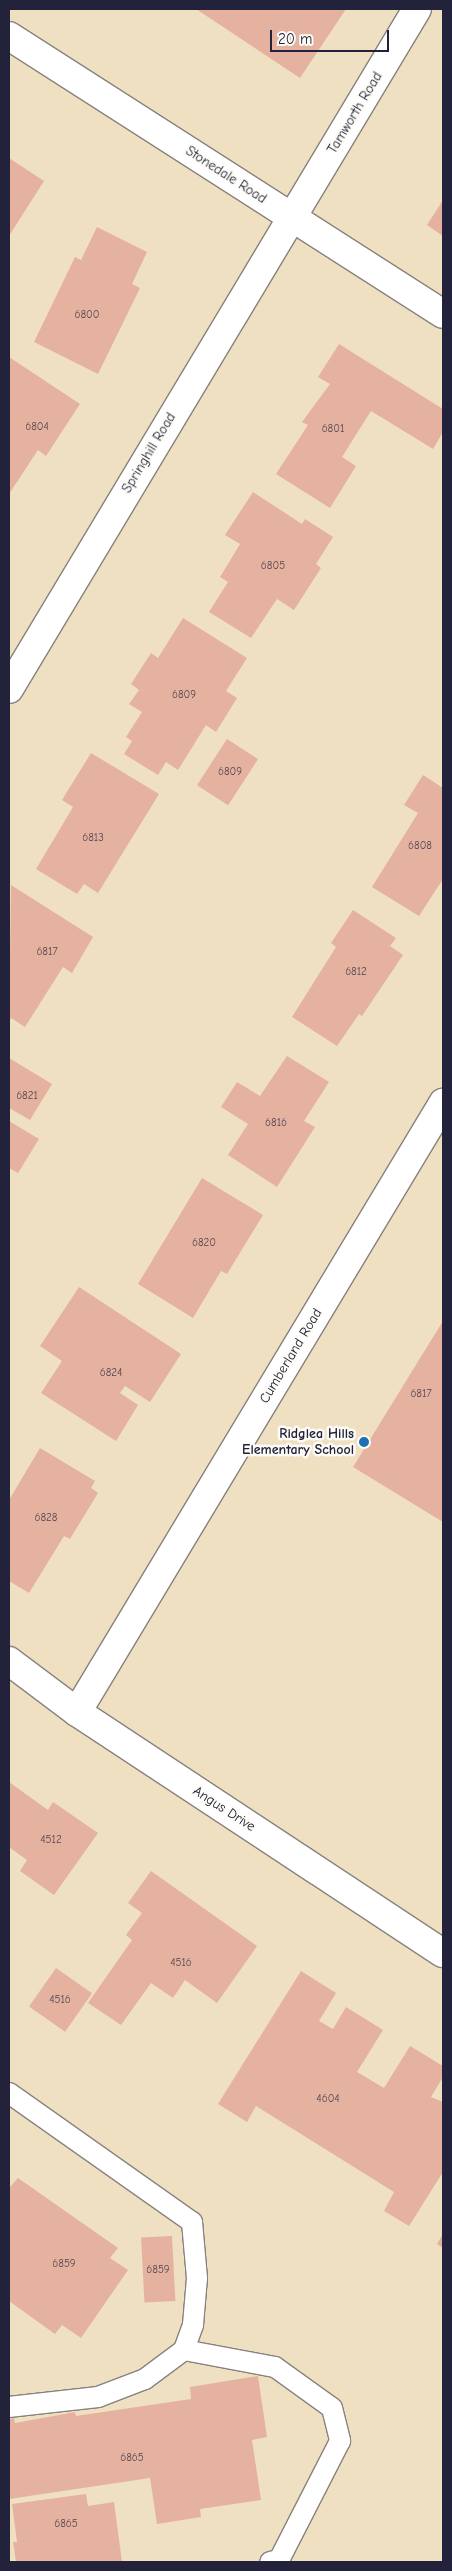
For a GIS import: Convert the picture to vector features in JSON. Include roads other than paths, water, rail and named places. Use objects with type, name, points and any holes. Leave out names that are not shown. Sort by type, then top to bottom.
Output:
[{"type":"street","name":"Tamworth Road","points":[[292,218],[417,9]]},
{"type":"street","name":"Stonedale Road","points":[[9,36],[443,314]]},
{"type":"street","name":"Springhill Road","points":[[9,690],[292,218]]},
{"type":"street","name":"Cumberland Road","points":[[76,1712],[443,1103]]},
{"type":"street","name":"Angus Drive","points":[[9,1661],[76,1712],[443,1953]]},
{"type":"lane","points":[[9,2093],[192,2222],[196,2278],[193,2325],[184,2350],[145,2379],[98,2397],[9,2408]]},
{"type":"lane","points":[[184,2350],[275,2367],[332,2408],[340,2441],[279,2560],[270,2562]]},
{"type":"place","name":"Ridglea Hills Elementary School","points":[[364,1442]]}]
